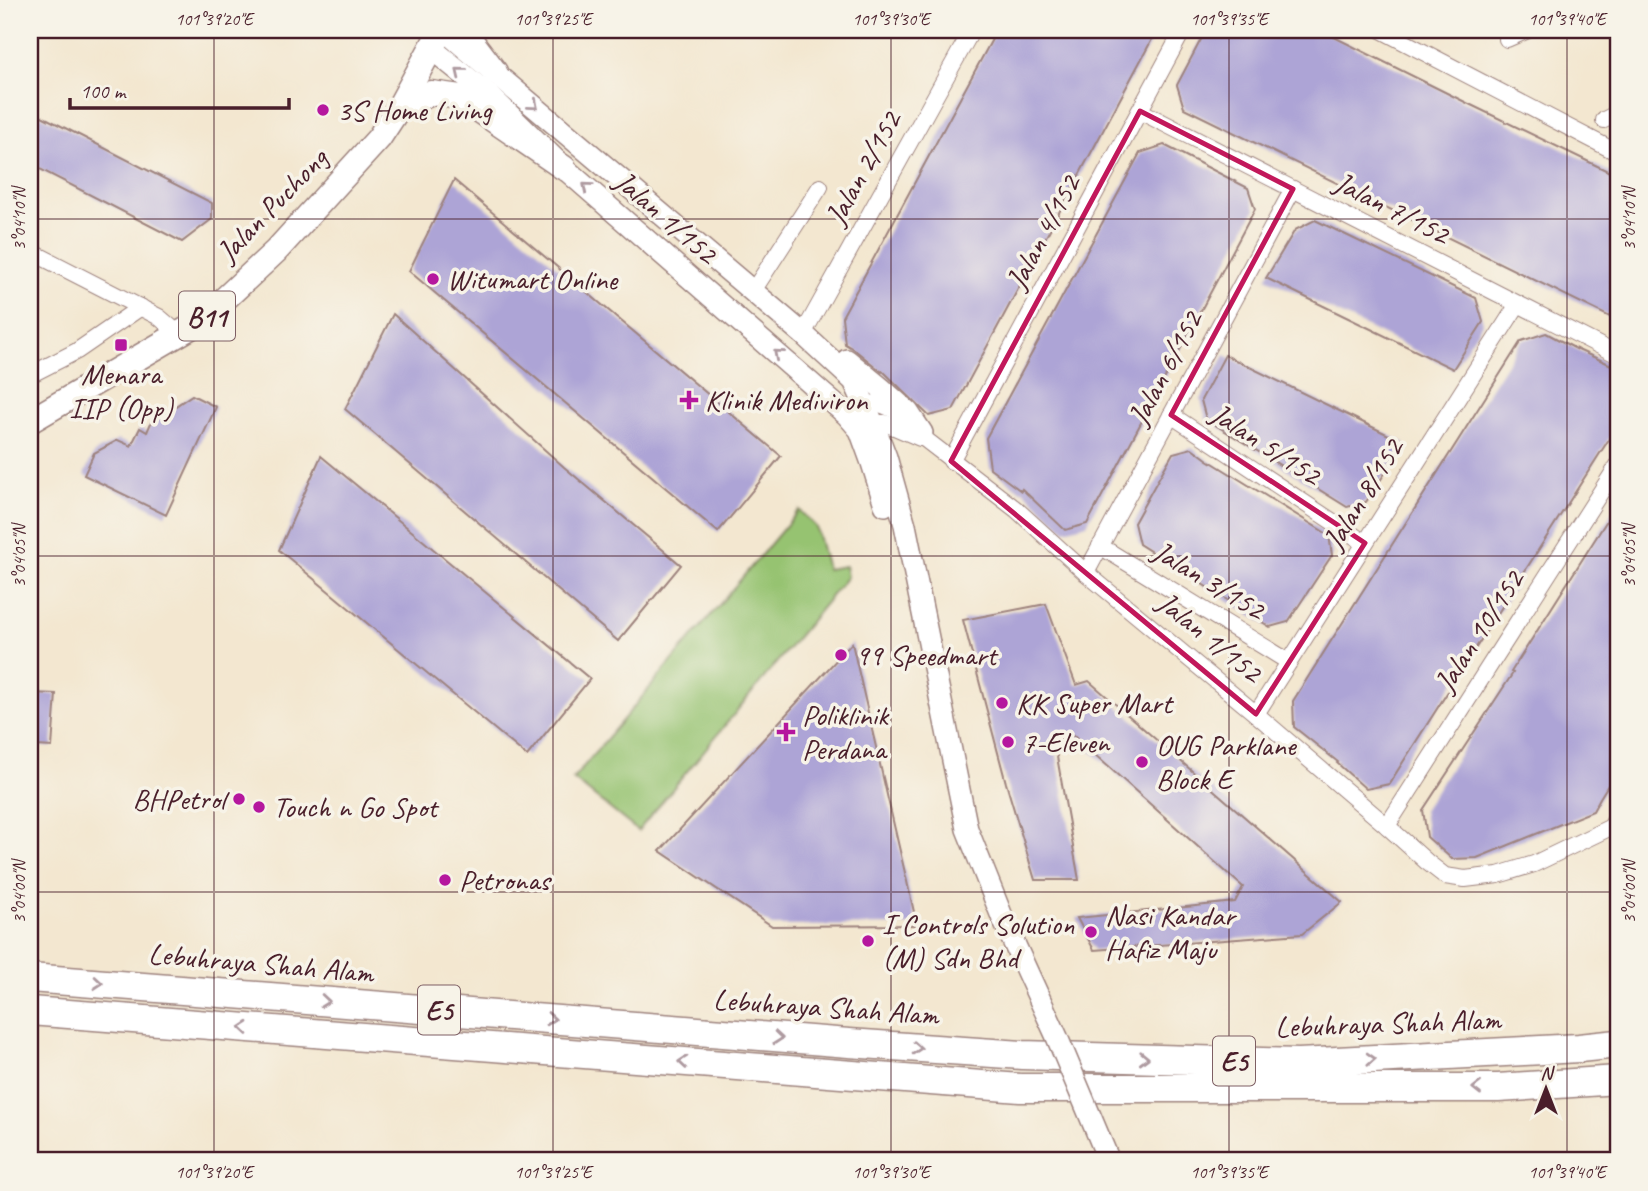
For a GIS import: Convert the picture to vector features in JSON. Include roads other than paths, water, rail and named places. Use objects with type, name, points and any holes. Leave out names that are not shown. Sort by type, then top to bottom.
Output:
[{"type":"highway","name":"Lebuhraya Shah Alam","points":[[30,978],[1021,1055],[1299,1063],[1618,1044]]},
{"type":"highway","name":"Lebuhraya Shah Alam","points":[[30,1011],[1020,1088],[1498,1088],[1618,1080]]},
{"type":"main road","points":[[466,30],[466,34],[495,72]]},
{"type":"main road","name":"Jalan Puchong","points":[[30,421],[201,321],[276,251],[379,138],[398,110],[439,36]]},
{"type":"main road","points":[[398,110],[430,93],[460,97],[564,168]]},
{"type":"street","name":"Jalan 2/152","points":[[803,334],[972,30]]},
{"type":"street","name":"Jalan 4/152","points":[[951,461],[1184,30]]},
{"type":"street","points":[[1381,30],[1618,153]]},
{"type":"street","points":[[1507,39],[1528,30]]},
{"type":"street","name":"Jalan 1/152","points":[[439,36],[495,72],[803,334]]},
{"type":"street","name":"Jalan 1/152","points":[[439,36],[489,95],[564,168],[862,419],[875,403],[896,410],[951,461],[1017,510],[1086,573],[1445,876],[1465,879],[1497,875],[1534,864],[1611,827],[1618,815]]},
{"type":"street","name":"Jalan 7/152","points":[[1140,111],[1618,355]]},
{"type":"street","points":[[753,291],[820,187]]},
{"type":"street","name":"Jalan 6/152","points":[[1086,573],[1293,189]]},
{"type":"street","points":[[30,251],[159,317],[180,335]]},
{"type":"street","name":"Jalan 8/152","points":[[1256,714],[1518,304]]},
{"type":"street","points":[[30,375],[77,351],[141,307]]},
{"type":"street","points":[[803,334],[854,381],[872,463],[892,527],[932,690],[955,829],[997,921],[1096,1161]]},
{"type":"street","points":[[803,334],[830,347],[881,388],[908,412],[924,437]]},
{"type":"street","name":"Jalan 5/152","points":[[1171,415],[1365,543]]},
{"type":"street","name":"Jalan 10/152","points":[[1387,826],[1618,465]]},
{"type":"street","name":"Jalan 3/152","points":[[1100,546],[1289,662]]},
{"type":"street","points":[[997,921],[1057,1037],[1109,1161]]},
{"type":"place","name":"3S Home Living","points":[[323,110]]},
{"type":"place","name":"Witumart Online","points":[[433,279]]},
{"type":"place","name":"Menara IIP (Opp)","points":[[121,345]]},
{"type":"place","name":"Klinik Mediviron","points":[[689,400]]},
{"type":"place","name":"99 Speedmart","points":[[841,655]]},
{"type":"place","name":"KK Super Mart","points":[[1002,703]]},
{"type":"place","name":"Poliklinik Perdana","points":[[786,732]]},
{"type":"place","name":"7-Eleven","points":[[1008,742]]},
{"type":"place","name":"OUG Parklane Block E","points":[[1142,762]]},
{"type":"place","name":"BHPetrol","points":[[239,799]]},
{"type":"place","name":"Touch n Go Spot","points":[[259,807]]},
{"type":"place","name":"Petronas","points":[[445,880]]},
{"type":"place","name":"Nasi Kandar Hafiz Maju","points":[[1091,932]]},
{"type":"place","name":"I Controls Solution (M) Sdn Bhd","points":[[868,941]]}]
